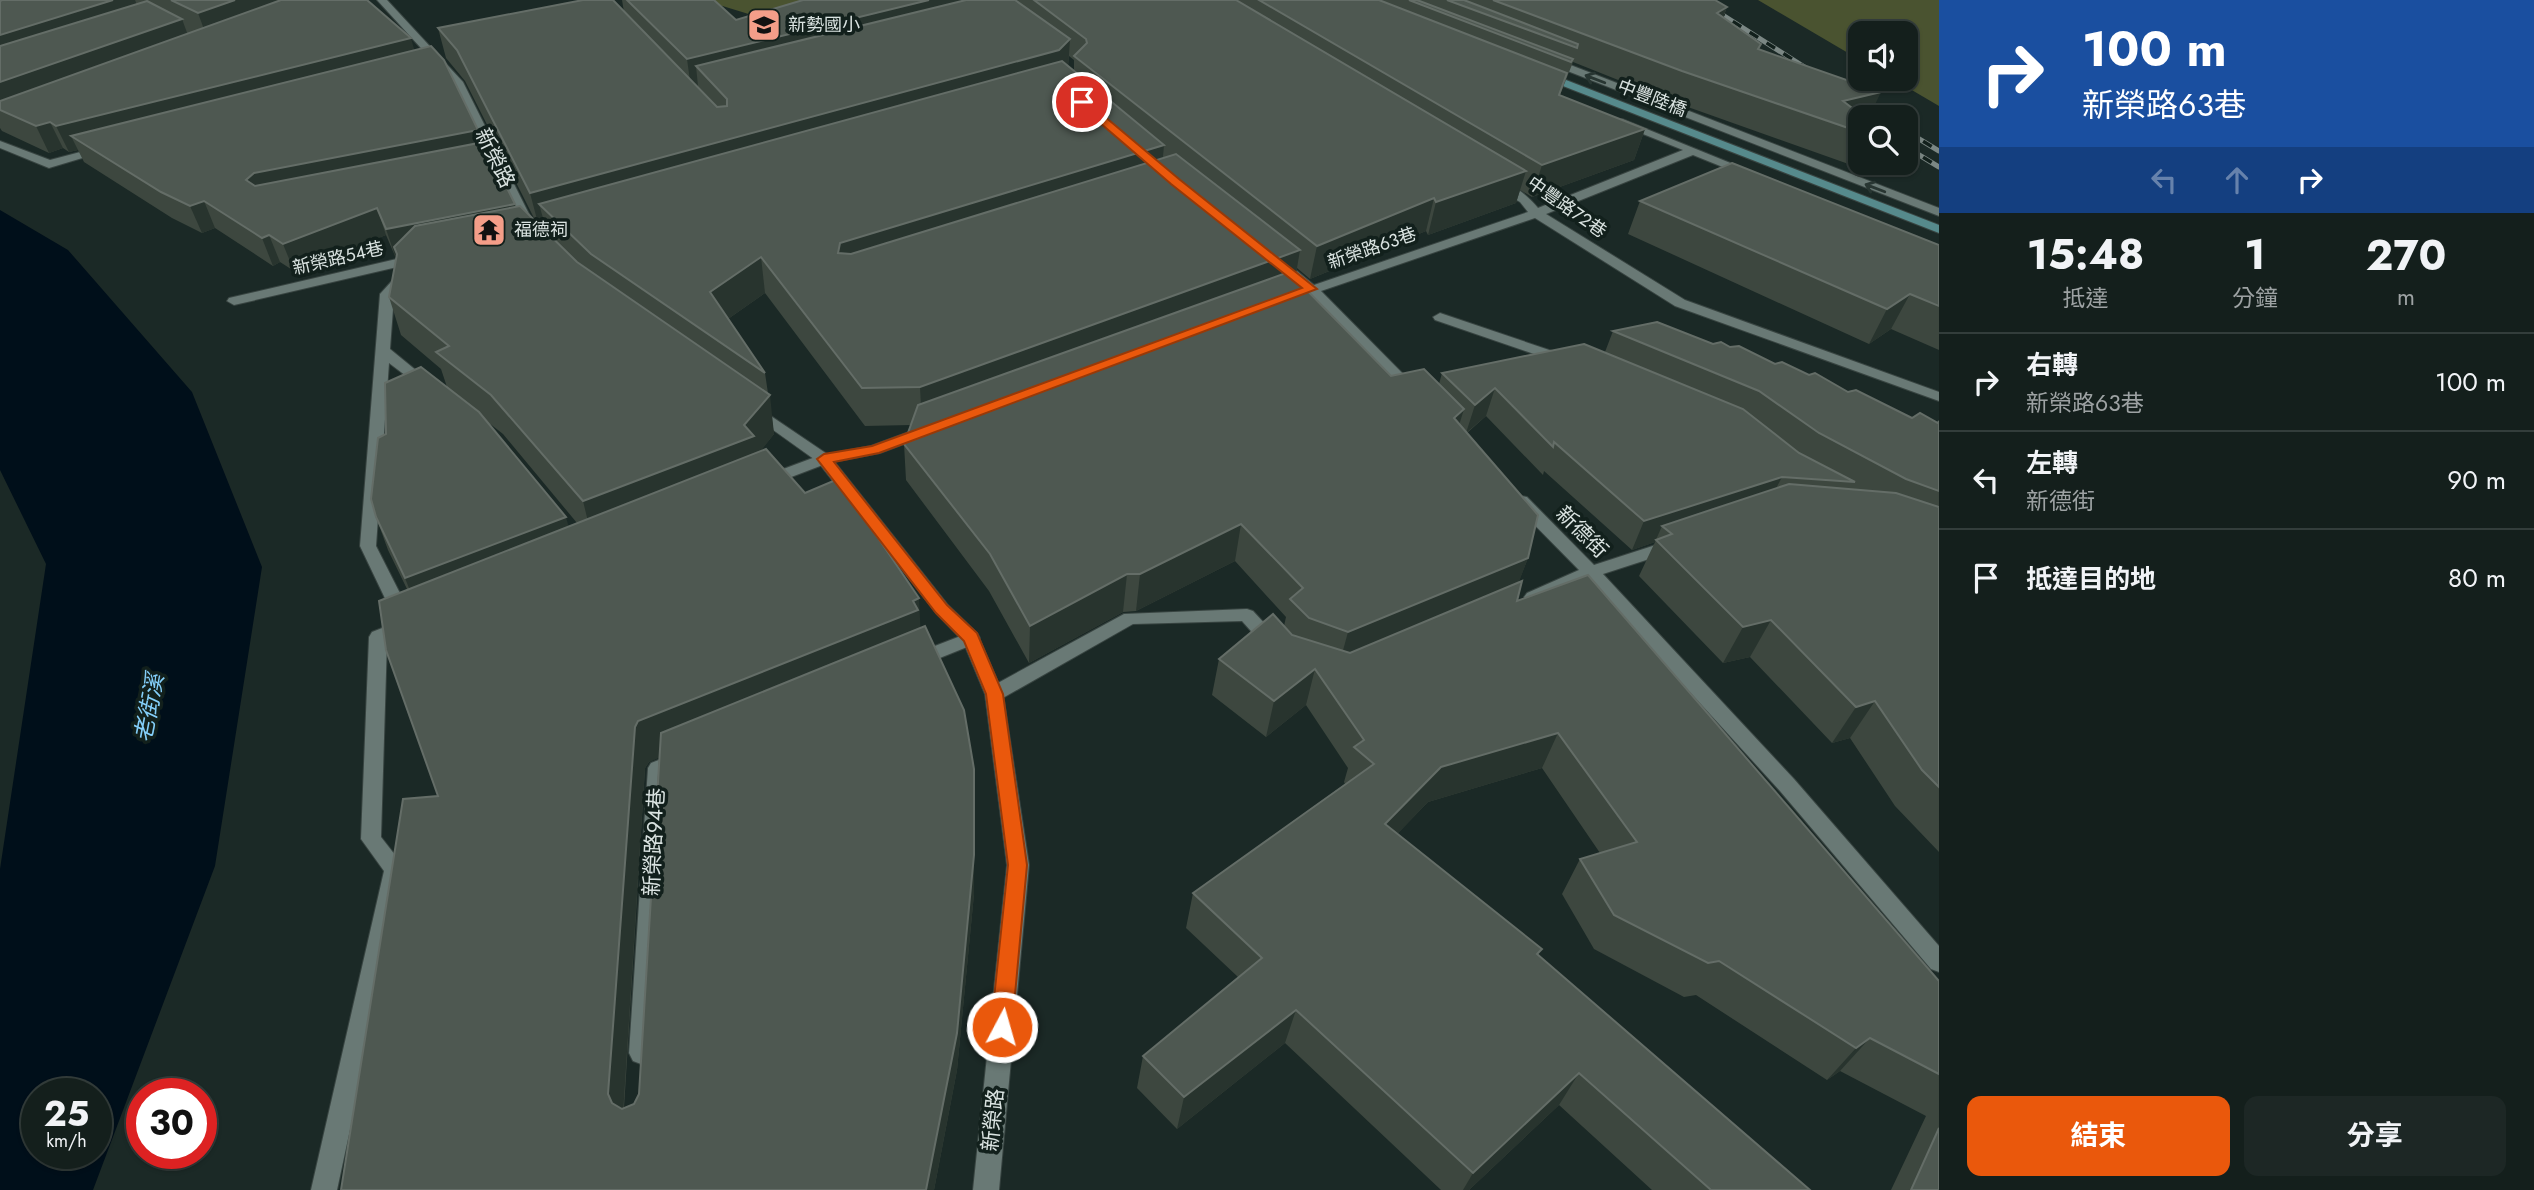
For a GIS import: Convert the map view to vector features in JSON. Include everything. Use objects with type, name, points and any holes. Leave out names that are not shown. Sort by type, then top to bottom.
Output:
[{"type":"main road","name":"中豐陸橋","points":[[1530,70],[1939,229]]},
{"type":"street","name":"新榮路","points":[[382,0],[458,82],[489,161],[527,237]]},
{"type":"street","points":[[1540,57],[1939,212]]},
{"type":"street","points":[[1615,119],[1758,177]]},
{"type":"street","points":[[0,144],[49,164],[117,147]]},
{"type":"street","name":"新榮路63巷","points":[[1272,304],[1536,212],[1693,150]]},
{"type":"street","name":"中豐路72巷","points":[[1490,179],[1524,199],[1536,212],[1680,303],[1939,397]]},
{"type":"street","points":[[1260,248],[1311,289],[1427,406]]},
{"type":"street","name":"新榮路54巷","points":[[234,301],[349,272],[427,257],[387,294],[383,351]]},
{"type":"street","points":[[1440,317],[1582,367]]},
{"type":"street","points":[[383,351],[444,399]]},
{"type":"street","points":[[324,1190],[395,869],[371,839],[378,636],[414,622],[368,546],[383,351]]},
{"type":"street","name":"新榮路","points":[[747,404],[824,459],[942,609],[971,638],[994,694],[1018,865],[986,1190]]},
{"type":"street","points":[[750,488],[824,459],[874,450],[939,426]]},
{"type":"street","name":"新德街","points":[[1504,484],[1591,572],[1855,860],[1939,962]]},
{"type":"street","points":[[1516,604],[1591,572],[1692,538]]},
{"type":"street","points":[[994,694],[1130,618],[1247,615],[1283,654]]},
{"type":"street","points":[[896,669],[971,638]]},
{"type":"street","name":"新榮路94巷","points":[[640,1074],[658,768],[695,753]]},
{"type":"green space","points":[[703,0],[835,0],[784,25]]},
{"type":"green space","points":[[1758,0],[1939,0],[1939,106],[1913,91],[1918,91],[1918,21],[1848,21],[1848,53]]},
{"type":"water","name":"老街溪","points":[[0,210],[68,250],[192,392],[262,567],[215,866],[135,1078],[126,1078],[126,1102],[112,1140],[112,1078],[21,1078],[21,1169],[101,1169],[93,1190],[0,1190],[0,869],[46,564],[0,470]]},
{"type":"building","points":[[2,0],[113,0],[0,35]]},
{"type":"building","points":[[171,0],[235,0],[198,13]]},
{"type":"building","points":[[281,0],[367,0],[411,38],[56,126],[50,122],[36,126],[0,110],[0,101]]},
{"type":"building","points":[[583,0],[613,0],[717,107],[727,106],[727,99],[696,66],[966,0],[1015,0],[1070,39],[1059,50],[530,193],[457,50],[438,28]]},
{"type":"building","points":[[627,0],[714,0],[736,20],[803,0],[929,0],[687,59]]},
{"type":"building","points":[[1034,0],[1236,0],[1526,171],[1436,202],[1434,198],[1317,246],[1074,56],[1087,43],[1086,39]]},
{"type":"building","points":[[1259,0],[1379,0],[1567,73],[1559,95],[1645,129],[1542,165]]},
{"type":"building","points":[[1409,0],[1417,0],[1573,59],[1571,62]]},
{"type":"building","points":[[1447,0],[1464,0],[1578,44],[1577,48]]},
{"type":"building","points":[[1493,0],[1715,0],[1727,7],[1717,13],[1761,44],[1758,49],[1848,80],[1848,91],[1881,92],[1843,101],[1848,105],[1848,128],[1682,71]]},
{"type":"building","points":[[147,1],[182,19],[0,82],[0,46]]},
{"type":"building","points":[[431,46],[444,60],[478,130],[254,173],[246,180],[255,186],[484,142],[515,204],[386,229],[377,208],[283,244],[269,235],[262,238],[204,201],[190,206],[161,192],[71,136]]},
{"type":"building","points":[[1062,61],[1164,145],[840,243],[838,253],[851,254],[1176,154],[1300,250],[920,387],[862,388],[761,257],[710,292],[765,373],[591,254],[539,204]]},
{"type":"building","points":[[1732,163],[1939,245],[1939,306],[1910,294],[1887,309],[1640,201]]},
{"type":"building","points":[[520,206],[577,262],[770,395],[744,425],[754,436],[583,501],[491,395],[436,352],[449,346],[389,297],[397,254],[394,247],[415,226]]},
{"type":"building","points":[[1289,272],[1391,376],[1424,369],[1464,409],[1454,418],[1538,515],[1528,558],[1348,632],[1309,618],[1290,599],[1303,588],[1241,524],[1140,574],[1127,574],[1030,626],[990,554],[904,444],[918,405]]},
{"type":"building","points":[[1657,322],[1713,344],[1721,342],[1730,347],[1739,346],[1775,364],[1782,362],[1809,375],[1815,373],[1848,392],[1856,390],[1912,418],[1920,413],[1938,423],[1939,421],[1939,491],[1906,479],[1819,433],[1759,391],[1613,331]]},
{"type":"building","points":[[1584,344],[1743,409],[1799,453],[1855,482],[1782,477],[1644,521],[1554,442],[1553,447],[1495,388],[1475,405],[1442,373]]},
{"type":"building","points":[[421,367],[479,412],[566,517],[405,578],[376,517],[371,499],[378,438],[386,434],[385,383]]},
{"type":"building","points":[[766,449],[805,493],[838,479],[919,598],[913,601],[918,610],[638,721],[635,727],[608,1094],[612,1103],[622,1109],[634,1104],[639,1094],[661,733],[925,626],[964,710],[974,769],[974,855],[957,1033],[926,1190],[341,1190],[403,799],[438,796],[386,650],[379,601]]},
{"type":"building","points":[[1789,484],[1896,493],[1939,507],[1939,787],[1922,770],[1875,701],[1856,707],[1771,620],[1743,627],[1656,540],[1672,534],[1662,526]]},
{"type":"building","points":[[1588,575],[1939,981],[1939,1074],[1870,1038],[1856,1048],[1719,961],[1708,963],[1614,915],[1580,859],[1637,842],[1558,733],[1441,767],[1385,824],[1542,949],[1537,954],[1810,1190],[1711,1190],[1579,1073],[1473,1173],[1296,1010],[1184,1097],[1143,1056],[1262,958],[1193,893],[1374,764],[1354,747],[1364,740],[1315,669],[1274,701],[1219,659],[1273,614],[1292,635],[1350,653],[1522,581],[1517,601]]},
{"type":"building","points":[[1939,1128],[1939,1190],[1911,1190]]},
{"type":"railway","points":[[1699,0],[1814,73]]},
{"type":"railway","points":[[1855,100],[1863,105]]},
{"type":"railway","points":[[1918,138],[1939,151]]},
{"type":"railway","points":[[1918,154],[1939,167]]},
{"type":"place","name":"新勢國小","points":[[764,25]]},
{"type":"place","name":"福德祠","points":[[489,230]]},
{"type":"route","points":[[1002,1027],[1018,865],[994,694],[971,638],[942,609],[824,459],[874,450],[1311,289],[1175,181],[1082,102]]}]
